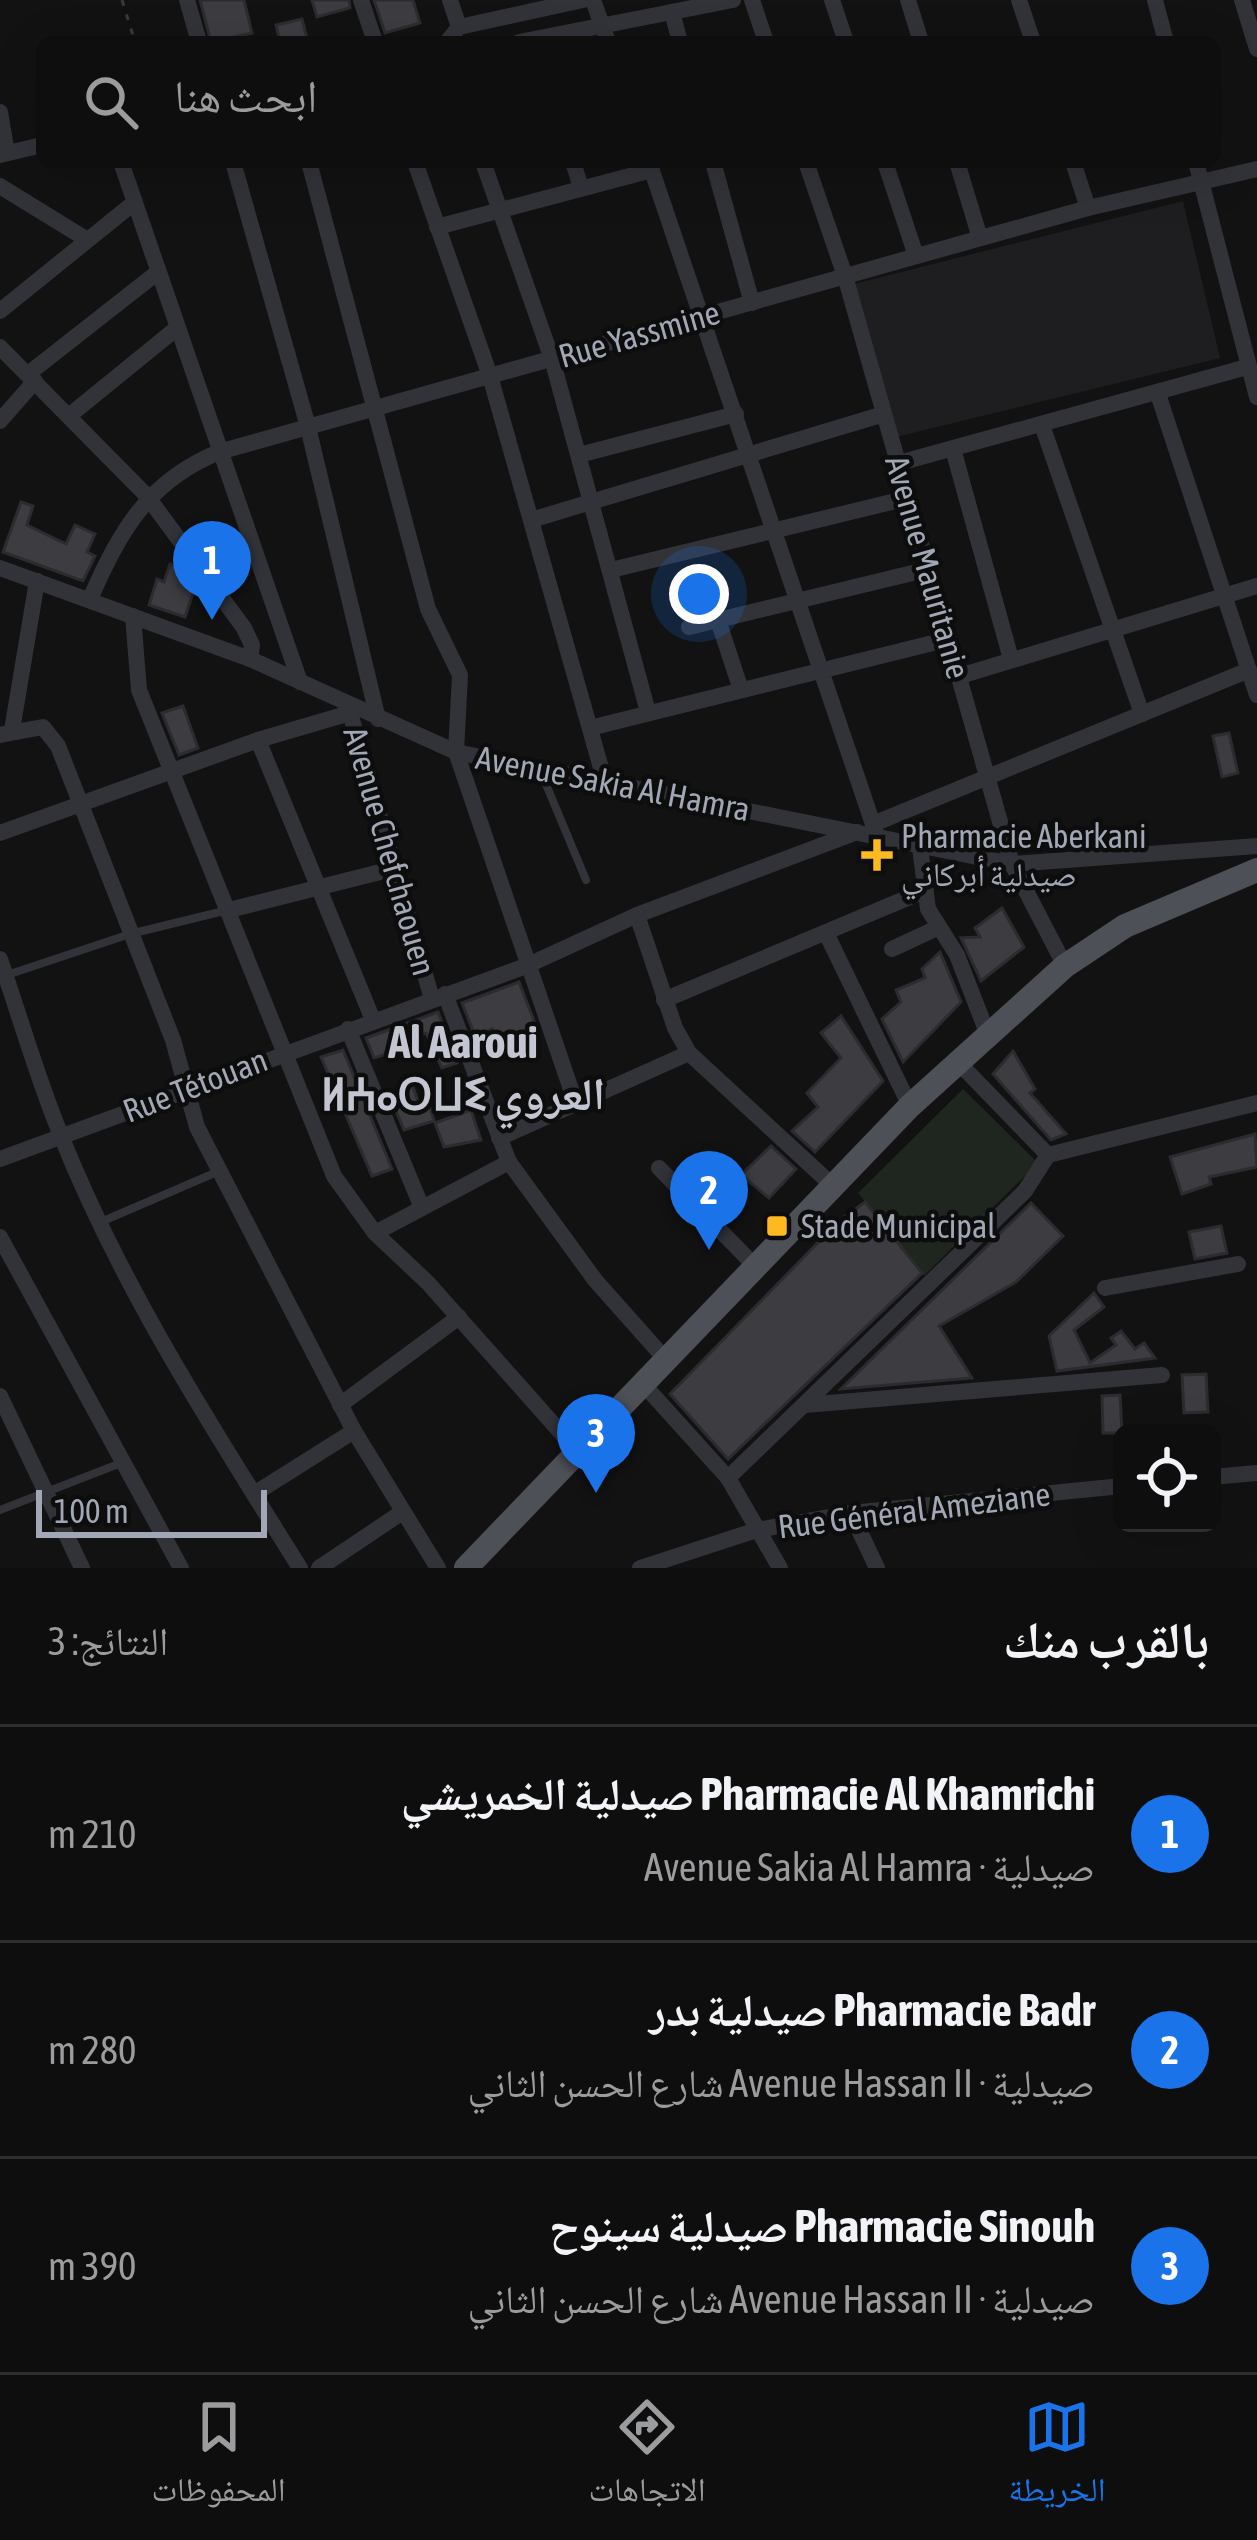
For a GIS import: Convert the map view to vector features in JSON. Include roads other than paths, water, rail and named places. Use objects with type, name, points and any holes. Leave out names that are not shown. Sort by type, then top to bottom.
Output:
[{"type":"main road","points":[[466,1568],[910,1106],[1065,966],[1125,926],[1257,870]]},
{"type":"street","points":[[187,0],[197,36]]},
{"type":"street","points":[[362,0],[373,36]]},
{"type":"street","points":[[450,0],[453,34],[525,6],[583,0]]},
{"type":"street","points":[[593,0],[605,33],[672,12],[733,0]]},
{"type":"street","points":[[752,0],[764,36]]},
{"type":"street","points":[[832,0],[844,36]]},
{"type":"street","points":[[908,0],[919,36]]},
{"type":"street","points":[[1155,0],[1164,36]]},
{"type":"street","points":[[1242,0],[1257,50]]},
{"type":"street","points":[[1023,1],[1032,36]]},
{"type":"street","points":[[672,12],[678,36]]},
{"type":"street","points":[[0,112],[3,154],[36,146]]},
{"type":"street","points":[[124,168],[300,682]]},
{"type":"street","points":[[235,168],[307,423],[378,719]]},
{"type":"street","points":[[311,168],[378,407],[428,609],[460,676],[456,752],[575,1104]]},
{"type":"street","points":[[417,168],[490,376],[605,782]]},
{"type":"street","points":[[485,168],[552,359],[648,712]]},
{"type":"street","points":[[575,168],[581,188]]},
{"type":"street","points":[[437,227],[645,168]]},
{"type":"street","points":[[652,168],[824,672],[869,831]]},
{"type":"street","points":[[715,168],[752,302]]},
{"type":"street","name":"Avenue Mauritanie","points":[[808,168],[845,276],[1012,864],[1065,966]]},
{"type":"street","points":[[887,168],[916,256]]},
{"type":"street","points":[[959,168],[980,238]]},
{"type":"street","points":[[1075,168],[1088,208]]},
{"type":"street","points":[[1197,168],[1257,397]]},
{"type":"street","name":"Rue Yassmine","points":[[90,599],[147,496],[180,468],[219,452],[307,423],[1088,208],[1257,169]]},
{"type":"street","points":[[0,186],[86,238]]},
{"type":"street","points":[[0,311],[135,202]]},
{"type":"street","points":[[0,421],[32,377],[158,272]]},
{"type":"street","points":[[70,415],[177,328]]},
{"type":"street","points":[[0,347],[147,496],[244,628],[252,645],[250,659]]},
{"type":"street","points":[[898,463],[1247,368]]},
{"type":"street","points":[[1158,394],[1257,695]]},
{"type":"street","points":[[579,455],[736,414]]},
{"type":"street","points":[[531,520],[884,415]]},
{"type":"street","points":[[1042,425],[1142,714]]},
{"type":"street","points":[[953,449],[1011,659]]},
{"type":"street","points":[[611,570],[908,497]]},
{"type":"street","name":"Avenue Sakia Al Hamra","points":[[0,568],[250,659],[349,708],[456,752],[869,831],[920,848],[1012,864],[1257,846]]},
{"type":"street","points":[[689,627],[929,568]]},
{"type":"street","points":[[37,581],[6,733],[30,726],[50,733],[188,1088],[197,1127],[340,1406],[438,1568]]},
{"type":"street","points":[[960,676],[1112,626],[1257,586]]},
{"type":"street","points":[[133,616],[133,669],[280,1052],[334,1177],[375,1233],[459,1317],[579,1453]]},
{"type":"street","points":[[718,620],[741,690]]},
{"type":"street","points":[[590,728],[949,639]]},
{"type":"street","points":[[832,1185],[689,1053],[664,1000],[637,915],[869,831],[1249,670]]},
{"type":"street","points":[[0,833],[349,708]]},
{"type":"street","name":"Avenue Chefchaouen","points":[[349,708],[439,997],[508,1162],[596,1280],[667,1361]]},
{"type":"street","points":[[258,740],[373,1020]]},
{"type":"street","points":[[920,848],[924,891],[938,928],[957,956],[988,1035]]},
{"type":"street","points":[[229,910],[396,868]]},
{"type":"street","points":[[664,1000],[924,891]]},
{"type":"street","name":"Rue Tétouan","points":[[0,1159],[280,1052],[526,966],[637,915]]},
{"type":"street","points":[[892,949],[938,928]]},
{"type":"street","points":[[827,935],[910,1106]]},
{"type":"street","points":[[3,968],[61,1136],[160,1337],[300,1568]]},
{"type":"street","points":[[348,1029],[422,1208]]},
{"type":"street","points":[[499,1138],[689,1053]]},
{"type":"street","points":[[958,1063],[1048,1155]]},
{"type":"street","points":[[728,1478],[1024,1191],[1048,1155],[1257,1103]]},
{"type":"street","points":[[375,1233],[508,1162]]},
{"type":"street","points":[[659,1168],[755,1266]]},
{"type":"street","points":[[0,1237],[181,1568]]},
{"type":"street","points":[[1105,1288],[1238,1264]]},
{"type":"street","points":[[340,1406],[459,1317]]},
{"type":"street","points":[[805,1405],[1162,1375]]},
{"type":"street","points":[[644,1385],[728,1478],[780,1568]]},
{"type":"street","points":[[0,1396],[82,1568]]},
{"type":"street","points":[[254,1494],[354,1431]]},
{"type":"street","points":[[1221,1477],[1257,1473]]},
{"type":"street","name":"Rue Général Ameziane","points":[[640,1568],[757,1530],[851,1514],[1113,1487]]},
{"type":"street","points":[[319,1568],[401,1513]]},
{"type":"street","points":[[851,1514],[877,1568]]},
{"type":"lane","points":[[539,769],[586,880]]},
{"type":"lane","points":[[3,968],[229,910]]},
{"type":"lane","points":[[103,1221],[219,1172]]},
{"type":"lane","points":[[0,1510],[124,1462]]},
{"type":"place","name":"Pharmacie Al Khamrichi صيدلية الخمريشي","points":[[212,620]]},
{"type":"place","name":"Pharmacie Aberkani صيدلية أبركاني","points":[[877,855]]},
{"type":"place","name":"Stade Municipal","points":[[777,1226]]},
{"type":"place","name":"Pharmacie Badr صيدلية بدر","points":[[709,1250]]},
{"type":"place","name":"Pharmacie Sinouh صيدلية سينوح","points":[[596,1493]]},
{"type":"district","name":"Al Aaroui ⵍⵄⴰⵔⵡⵉ العروي","points":[[463,1068]]}]
